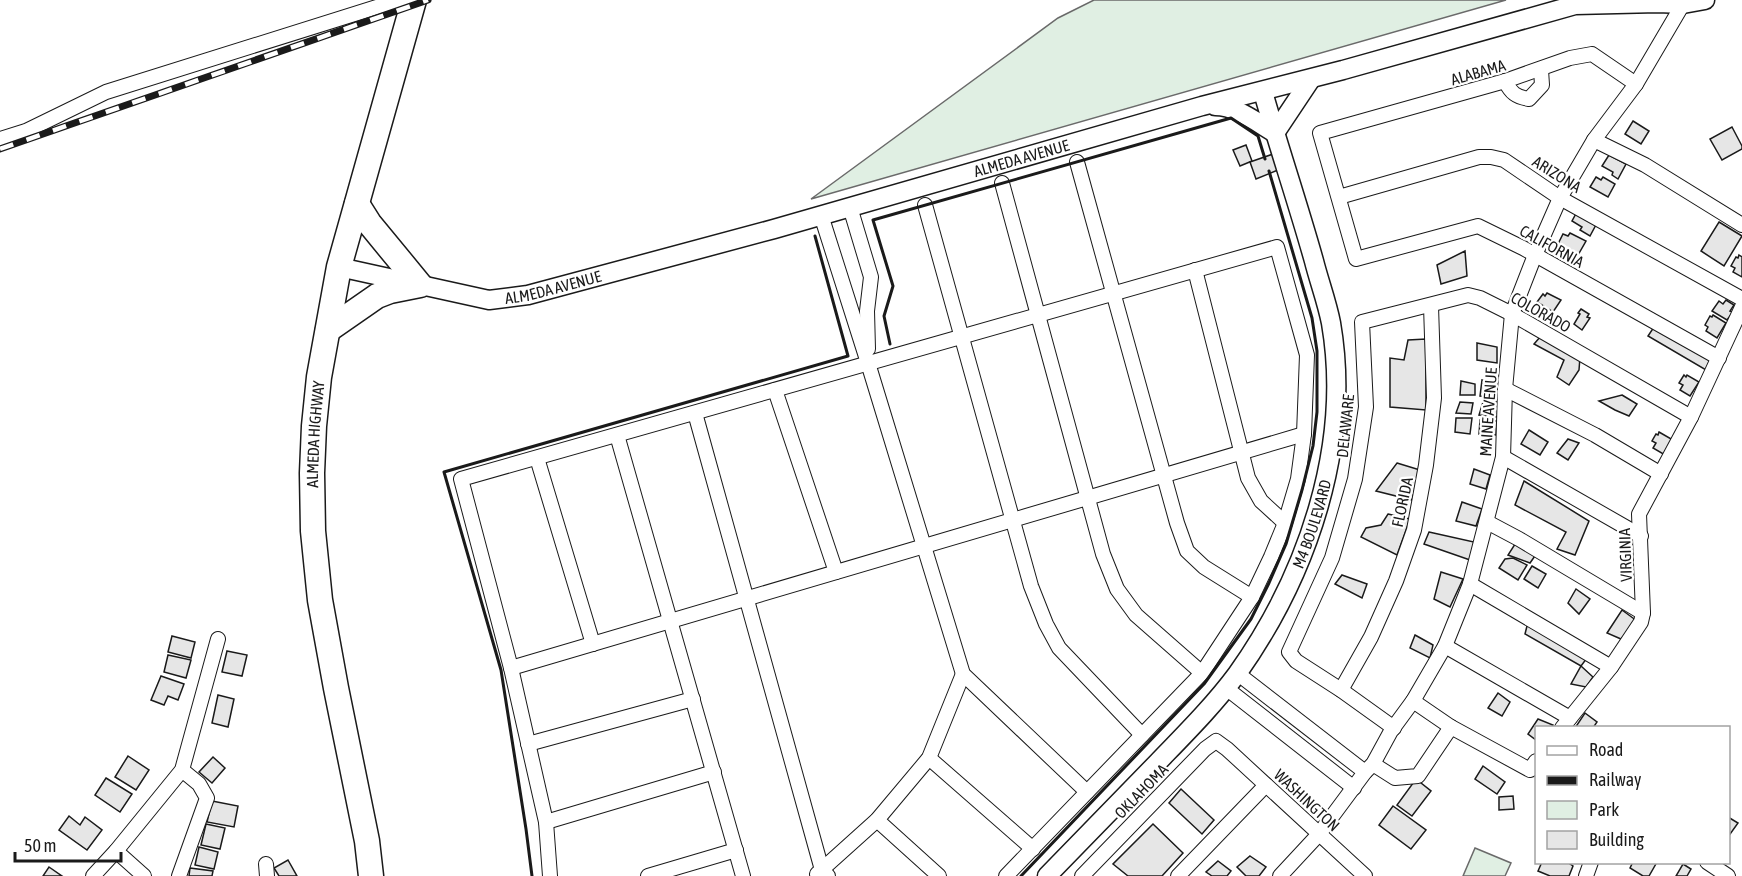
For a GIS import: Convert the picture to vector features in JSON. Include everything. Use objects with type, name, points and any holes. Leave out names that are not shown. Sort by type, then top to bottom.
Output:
[{"type":"highway","name":"ALMEDA HIGHWAY","points":[[371,876],[368,841],[320,600],[313,531],[314,426],[319,377],[339,267],[414,0]]},
{"type":"highway","points":[[328,330],[378,296],[420,285],[369,223],[357,204]]},
{"type":"main road","name":"ALMEDA AVENUE","points":[[339,267],[489,300],[528,294],[850,207],[1202,106],[1263,92],[1575,5],[1683,4],[1705,0]]},
{"type":"main road","points":[[1202,106],[1226,106],[1275,133],[1311,79]]},
{"type":"main road","name":"M4 BOULEVARD","points":[[1047,876],[1226,688],[1266,629],[1293,577],[1316,518],[1332,447],[1337,383],[1331,322],[1263,92]]},
{"type":"street","points":[[0,139],[26,131],[106,92],[399,0]]},
{"type":"street","name":"MAINE AVENUE","points":[[1280,876],[1319,834],[1369,768],[1413,701],[1445,646],[1470,584],[1503,457],[1505,389],[1512,314],[1534,255],[1560,198],[1594,140],[1636,84],[1683,4]]},
{"type":"street","name":"ALABAMA","points":[[1339,197],[1320,133],[1505,81],[1570,58],[1592,54],[1636,84]]},
{"type":"street","points":[[1505,81],[1511,92],[1529,99],[1542,85],[1541,70]]},
{"type":"street","points":[[1594,140],[1645,165],[1742,225]]},
{"type":"street","name":"ARIZONA","points":[[1339,197],[1479,158],[1491,157],[1504,160],[1560,198],[1742,299]]},
{"type":"street","points":[[1077,162],[1177,523],[1187,550],[1204,567],[1252,597]]},
{"type":"street","points":[[1002,183],[1103,554],[1117,589],[1136,615],[1202,673]]},
{"type":"street","name":"CALIFORNIA","points":[[1339,197],[1356,259],[1478,226],[1523,248],[1719,358]]},
{"type":"street","points":[[925,205],[1031,586],[1046,624],[1059,648],[1142,735]]},
{"type":"street","points":[[850,207],[871,278],[867,311],[868,363]]},
{"type":"street","points":[[821,215],[963,674],[1087,792]]},
{"type":"street","points":[[550,876],[546,822],[511,668],[461,480],[1277,247],[1307,355],[1304,434],[1298,479],[1285,523],[1252,597],[1202,673],[1006,876]]},
{"type":"street","points":[[1195,270],[1248,478],[1261,501],[1285,523]]},
{"type":"street","name":"COLORADO","points":[[1362,322],[1468,295],[1480,298],[1691,417]]},
{"type":"street","name":"FLORIDA","points":[[1341,690],[1371,637],[1396,581],[1414,530],[1426,465],[1434,398],[1431,306]]},
{"type":"street","name":"VIRGINIA","points":[[1566,723],[1611,667],[1641,622],[1643,613],[1640,514],[1691,417],[1742,308]]},
{"type":"street","name":"DELAWARE","points":[[1341,690],[1296,661],[1289,652],[1332,558],[1355,479],[1366,407],[1362,322]]},
{"type":"street","points":[[1505,389],[1595,435],[1661,474]]},
{"type":"street","points":[[775,390],[836,572]]},
{"type":"street","points":[[695,413],[821,874],[877,820],[929,758],[963,674]]},
{"type":"street","points":[[511,668],[1304,434]]},
{"type":"street","points":[[617,435],[743,876]]},
{"type":"street","points":[[1503,457],[1641,536]]},
{"type":"street","points":[[537,458],[593,644]]},
{"type":"street","points":[[1487,522],[1643,613]]},
{"type":"street","points":[[1470,584],[1611,667]]},
{"type":"street","points":[[93,876],[182,770],[218,639]]},
{"type":"street","points":[[1445,646],[1566,723]]},
{"type":"street","points":[[1237,673],[1369,768],[1395,778],[1418,776],[1450,728]]},
{"type":"street","points":[[1226,688],[1354,788]]},
{"type":"street","points":[[1341,690],[1394,728]]},
{"type":"street","points":[[528,744],[693,699]]},
{"type":"street","points":[[1413,701],[1450,728],[1533,765]]},
{"type":"street","name":"OKLAHOMA","points":[[1082,876],[1205,749],[1216,741],[1227,749]]},
{"type":"street","name":"WASHINGTON","points":[[1227,749],[1365,876]]},
{"type":"street","points":[[929,758],[1033,849]]},
{"type":"street","points":[[178,876],[207,798],[200,784],[182,770]]},
{"type":"street","points":[[546,822],[714,772]]},
{"type":"street","points":[[1178,876],[1266,785]]},
{"type":"street","points":[[877,820],[939,876]]},
{"type":"street","points":[[648,876],[736,850]]},
{"type":"street","points":[[116,851],[144,876]]},
{"type":"street","points":[[1710,864],[1728,876]]},
{"type":"green space","points":[[1094,0],[1506,0],[811,199],[1058,18]]},
{"type":"green space","points":[[1475,848],[1511,863],[1505,876],[1463,876]]},
{"type":"building","points":[[1633,121],[1649,131],[1641,144],[1625,134]]},
{"type":"building","points":[[1732,127],[1742,149],[1722,160],[1710,139]]},
{"type":"building","points":[[1246,145],[1252,161],[1240,166],[1233,150]]},
{"type":"building","points":[[1273,154],[1278,170],[1256,179],[1250,162]]},
{"type":"building","points":[[1609,155],[1626,164],[1618,179],[1612,175],[1613,172],[1602,166]]},
{"type":"building","points":[[1596,177],[1601,180],[1603,177],[1615,184],[1608,197],[1590,187]]},
{"type":"building","points":[[1578,210],[1598,221],[1590,236],[1572,221]]},
{"type":"building","points":[[1719,222],[1742,236],[1724,266],[1701,251]]},
{"type":"building","points":[[1570,233],[1586,241],[1578,255],[1558,244],[1563,234],[1568,236]]},
{"type":"building","points":[[1465,251],[1467,276],[1441,284],[1437,265]]},
{"type":"building","points":[[1739,255],[1742,257],[1742,277],[1733,272],[1735,268],[1731,266]]},
{"type":"building","points":[[1547,293],[1561,300],[1553,312],[1537,302],[1543,294],[1545,296]]},
{"type":"building","points":[[1726,300],[1734,305],[1730,311],[1733,312],[1727,320],[1712,311],[1719,301],[1723,304]]},
{"type":"building","points":[[1581,309],[1589,314],[1587,317],[1590,318],[1582,330],[1574,324]]},
{"type":"building","points":[[1713,315],[1726,323],[1717,338],[1706,331],[1708,327],[1705,325]]},
{"type":"building","points":[[1654,327],[1712,359],[1706,370],[1648,336]]},
{"type":"building","points":[[1541,336],[1580,357],[1579,370],[1569,385],[1557,377],[1564,360],[1534,344]]},
{"type":"building","points":[[1426,339],[1426,410],[1390,407],[1390,358],[1404,360],[1408,340]]},
{"type":"building","points":[[1477,343],[1497,347],[1497,363],[1477,360]]},
{"type":"building","points":[[1684,375],[1699,382],[1690,396],[1680,390],[1683,385],[1679,383]]},
{"type":"building","points":[[1482,380],[1502,386],[1498,398],[1480,396]]},
{"type":"building","points":[[1461,381],[1475,384],[1475,395],[1460,395]]},
{"type":"building","points":[[1622,395],[1637,404],[1629,416],[1599,401]]},
{"type":"building","points":[[1460,402],[1473,403],[1471,414],[1456,413]]},
{"type":"building","points":[[1483,402],[1500,402],[1497,417],[1479,415]]},
{"type":"building","points":[[1456,418],[1472,418],[1470,434],[1455,432]]},
{"type":"building","points":[[1480,420],[1497,421],[1496,435],[1479,434]]},
{"type":"building","points":[[1529,430],[1548,442],[1540,455],[1521,444]]},
{"type":"building","points":[[1659,432],[1673,440],[1665,455],[1653,448],[1656,443],[1652,441]]},
{"type":"building","points":[[1568,439],[1579,443],[1568,460],[1557,453]]},
{"type":"building","points":[[1397,463],[1420,470],[1412,500],[1376,491]]},
{"type":"building","points":[[1474,469],[1490,475],[1486,489],[1470,484]]},
{"type":"building","points":[[1524,481],[1589,521],[1575,555],[1557,549],[1566,532],[1515,505]]},
{"type":"building","points":[[1462,502],[1482,509],[1476,526],[1456,521]]},
{"type":"building","points":[[1388,514],[1410,519],[1397,555],[1361,537],[1366,528],[1381,525]]},
{"type":"building","points":[[1429,532],[1474,542],[1470,560],[1424,544]]},
{"type":"building","points":[[1517,541],[1537,553],[1530,563],[1508,555]]},
{"type":"building","points":[[1513,558],[1527,565],[1518,580],[1499,568],[1505,559]]},
{"type":"building","points":[[1532,566],[1546,574],[1538,588],[1524,579]]},
{"type":"building","points":[[1441,572],[1463,579],[1450,607],[1434,599]]},
{"type":"building","points":[[1342,575],[1367,584],[1362,598],[1335,584]]},
{"type":"building","points":[[1576,589],[1590,599],[1579,614],[1568,603]]},
{"type":"building","points":[[1622,610],[1637,621],[1621,639],[1607,633]]},
{"type":"building","points":[[1528,622],[1587,658],[1581,666],[1525,634]]},
{"type":"building","points":[[1415,635],[1433,645],[1430,658],[1410,648]]},
{"type":"building","points":[[172,636],[195,642],[191,658],[168,652]]},
{"type":"building","points":[[227,651],[247,655],[242,676],[222,672]]},
{"type":"building","points":[[168,655],[191,660],[186,678],[164,672]]},
{"type":"building","points":[[1581,666],[1593,677],[1586,687],[1571,684]]},
{"type":"building","points":[[161,676],[184,684],[178,700],[168,696],[164,705],[151,700]]},
{"type":"building","points":[[1498,693],[1510,702],[1502,716],[1488,708]]},
{"type":"building","points":[[218,695],[234,699],[228,727],[212,723]]},
{"type":"building","points":[[1585,713],[1597,722],[1594,726],[1576,726]]},
{"type":"building","points":[[1538,719],[1553,725],[1535,726],[1535,739],[1528,734]]},
{"type":"building","points":[[128,756],[149,770],[136,790],[115,777]]},
{"type":"building","points":[[213,757],[225,768],[212,783],[199,772]]},
{"type":"building","points":[[1483,766],[1505,782],[1497,794],[1475,779]]},
{"type":"building","points":[[106,778],[132,794],[120,812],[95,795]]},
{"type":"building","points":[[1416,779],[1431,791],[1412,816],[1397,805]]},
{"type":"building","points":[[1181,789],[1214,820],[1202,834],[1169,803]]},
{"type":"building","points":[[1513,796],[1514,809],[1499,810],[1499,797]]},
{"type":"building","points":[[212,801],[238,806],[234,827],[207,822]]},
{"type":"building","points":[[1393,806],[1426,830],[1411,849],[1379,825]]},
{"type":"building","points":[[69,816],[80,825],[85,817],[102,830],[87,850],[59,830]]},
{"type":"building","points":[[1730,818],[1738,823],[1730,834]]},
{"type":"building","points":[[206,824],[225,828],[220,849],[201,845]]},
{"type":"building","points":[[1153,824],[1183,853],[1162,876],[1128,876],[1113,864]]},
{"type":"building","points":[[199,847],[218,852],[214,869],[195,865]]},
{"type":"building","points":[[1250,856],[1266,867],[1259,876],[1246,876],[1237,867]]},
{"type":"building","points":[[288,860],[297,876],[279,876],[274,868]]},
{"type":"building","points":[[1218,861],[1231,871],[1227,876],[1212,876],[1206,872]]},
{"type":"building","points":[[1541,864],[1570,864],[1573,866],[1569,876],[1550,876],[1538,871]]},
{"type":"building","points":[[1632,864],[1656,864],[1649,876],[1643,876],[1630,868]]},
{"type":"building","points":[[1683,864],[1691,869],[1687,876],[1676,876]]},
{"type":"building","points":[[49,867],[62,876],[43,876]]},
{"type":"building","points":[[190,868],[213,871],[212,876],[189,876]]},
{"type":"railway","points":[[0,149],[428,0]]},
{"type":"wall","points":[[890,344],[884,316],[893,286],[873,220],[1231,118],[1258,136],[1265,159]]},
{"type":"wall","points":[[1021,876],[1204,684],[1251,619],[1286,544],[1313,446],[1317,412],[1317,351],[1312,318],[1269,171]]},
{"type":"wall","points":[[532,876],[501,670],[444,472],[848,356],[815,236]]}]
